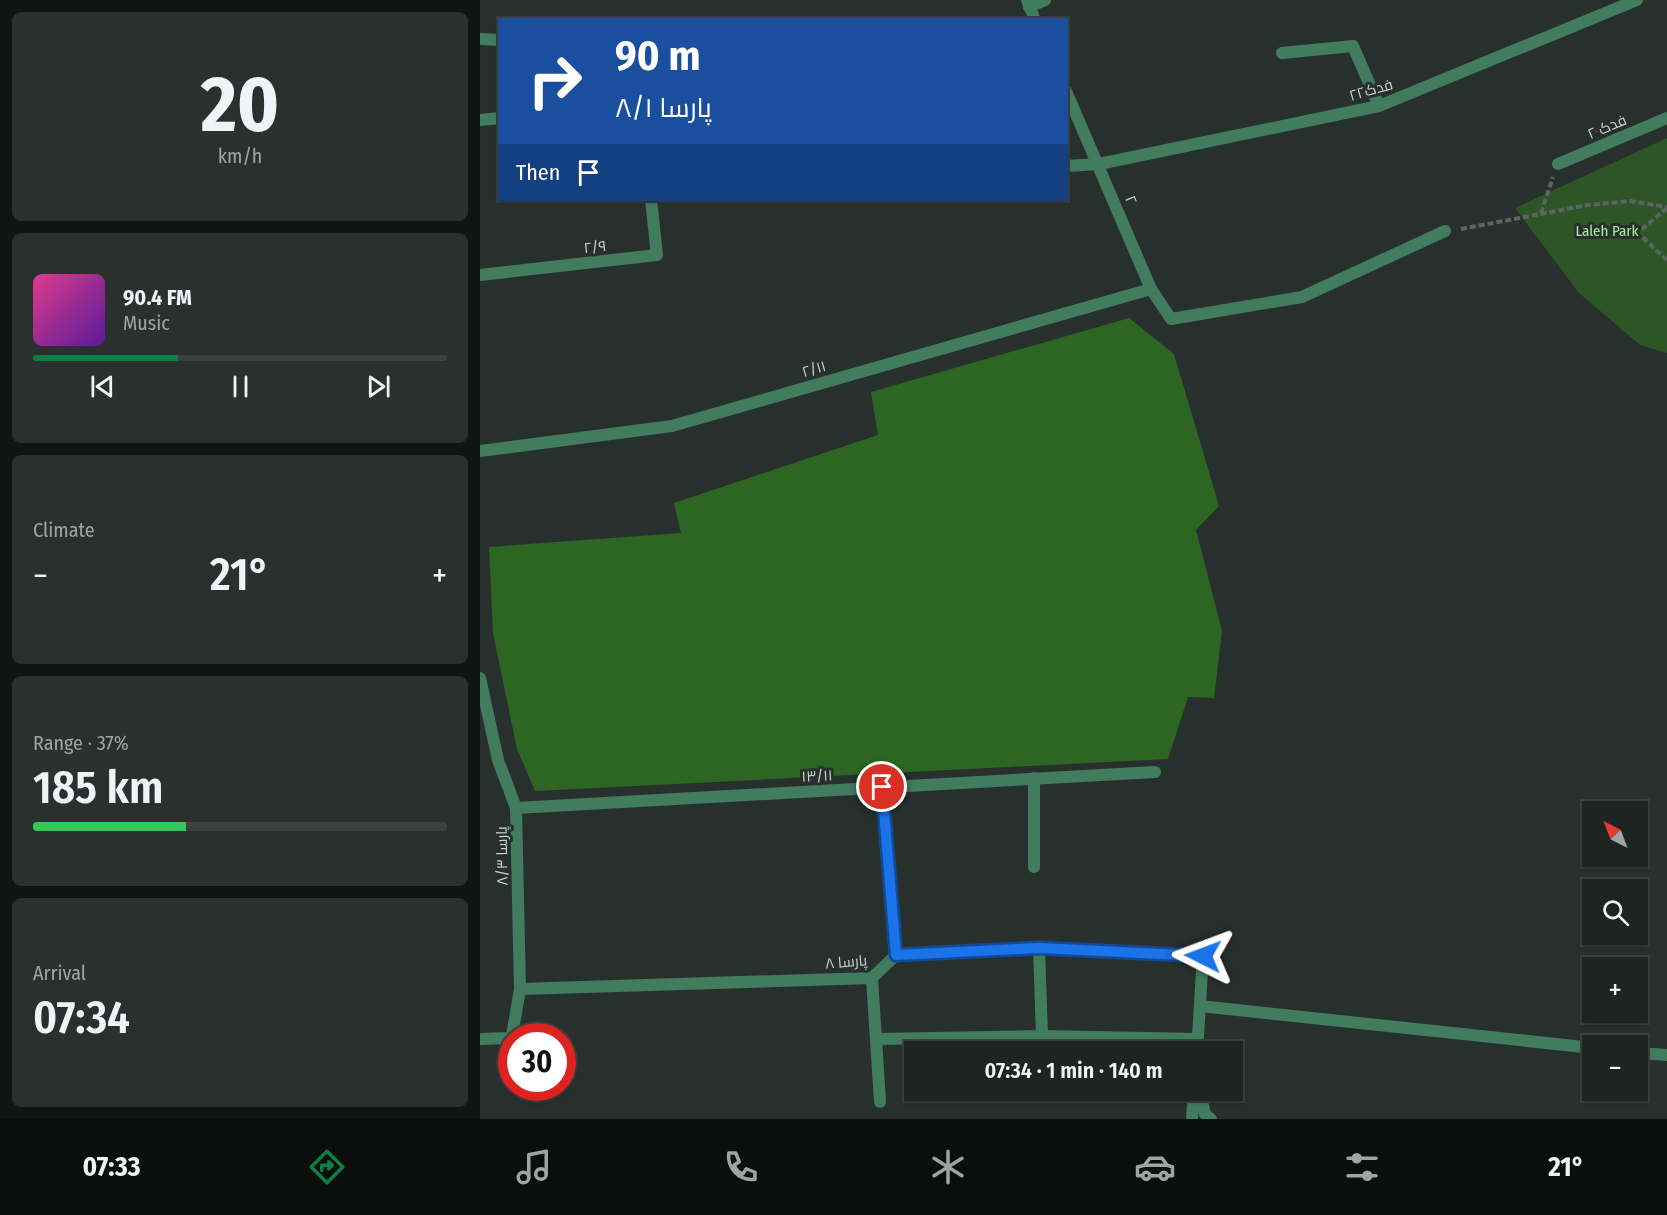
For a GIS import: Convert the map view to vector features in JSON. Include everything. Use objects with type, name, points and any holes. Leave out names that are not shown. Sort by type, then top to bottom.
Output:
[{"type":"street","points":[[1034,18],[1028,3],[1045,0]]},
{"type":"street","name":"فدک۲۲","points":[[1099,164],[1379,106],[1637,0]]},
{"type":"street","points":[[480,39],[498,40]]},
{"type":"street","points":[[1282,53],[1353,46],[1379,106]]},
{"type":"street","name":"۲","points":[[1068,95],[1151,289],[1171,319],[1302,297],[1445,231]]},
{"type":"street","points":[[480,120],[498,118]]},
{"type":"street","name":"فدک۲۰","points":[[1558,164],[1667,118]]},
{"type":"street","points":[[1068,166],[1099,164]]},
{"type":"street","name":"۲/۹","points":[[480,275],[657,255],[651,201]]},
{"type":"street","name":"۲/۱۱","points":[[480,451],[672,426],[1151,289]]},
{"type":"street","name":"۸/۳ پارسا","points":[[480,678],[482,700],[498,760],[516,808],[520,989],[514,1023]]},
{"type":"street","name":"۱۳/۱۱","points":[[516,808],[1155,772]]},
{"type":"street","points":[[1034,778],[1034,867]]},
{"type":"street","points":[[882,787],[896,955],[1039,948],[1203,956],[1198,1041]]},
{"type":"street","points":[[1039,948],[1042,1036]]},
{"type":"street","name":"۸ پارسا","points":[[520,989],[872,978],[896,955]]},
{"type":"street","points":[[872,978],[880,1102]]},
{"type":"street","points":[[1200,1006],[1582,1047]]},
{"type":"street","points":[[877,1039],[1042,1036],[1129,1041]]},
{"type":"street","points":[[480,1039],[498,1038]]},
{"type":"street","points":[[1648,1054],[1667,1055]]},
{"type":"street","points":[[1192,1119],[1193,1101]]},
{"type":"street","points":[[1202,1101],[1205,1113],[1211,1119]]},
{"type":"path","points":[[1541,213],[1558,164]]},
{"type":"path","points":[[1445,231],[1541,213],[1630,201],[1667,208]]},
{"type":"path","points":[[1667,208],[1638,233],[1667,260]]},
{"type":"green space","name":"Laleh Park","points":[[1667,138],[1667,353],[1640,345],[1579,293],[1515,208]]},
{"type":"green space","points":[[1129,318],[1174,354],[1219,506],[1196,530],[1222,631],[1214,698],[1188,697],[1168,759],[535,791],[517,749],[493,633],[489,547],[681,533],[674,503],[878,435],[871,392]]},
{"type":"route","points":[[882,787],[896,955],[1039,948],[1203,956]]}]
